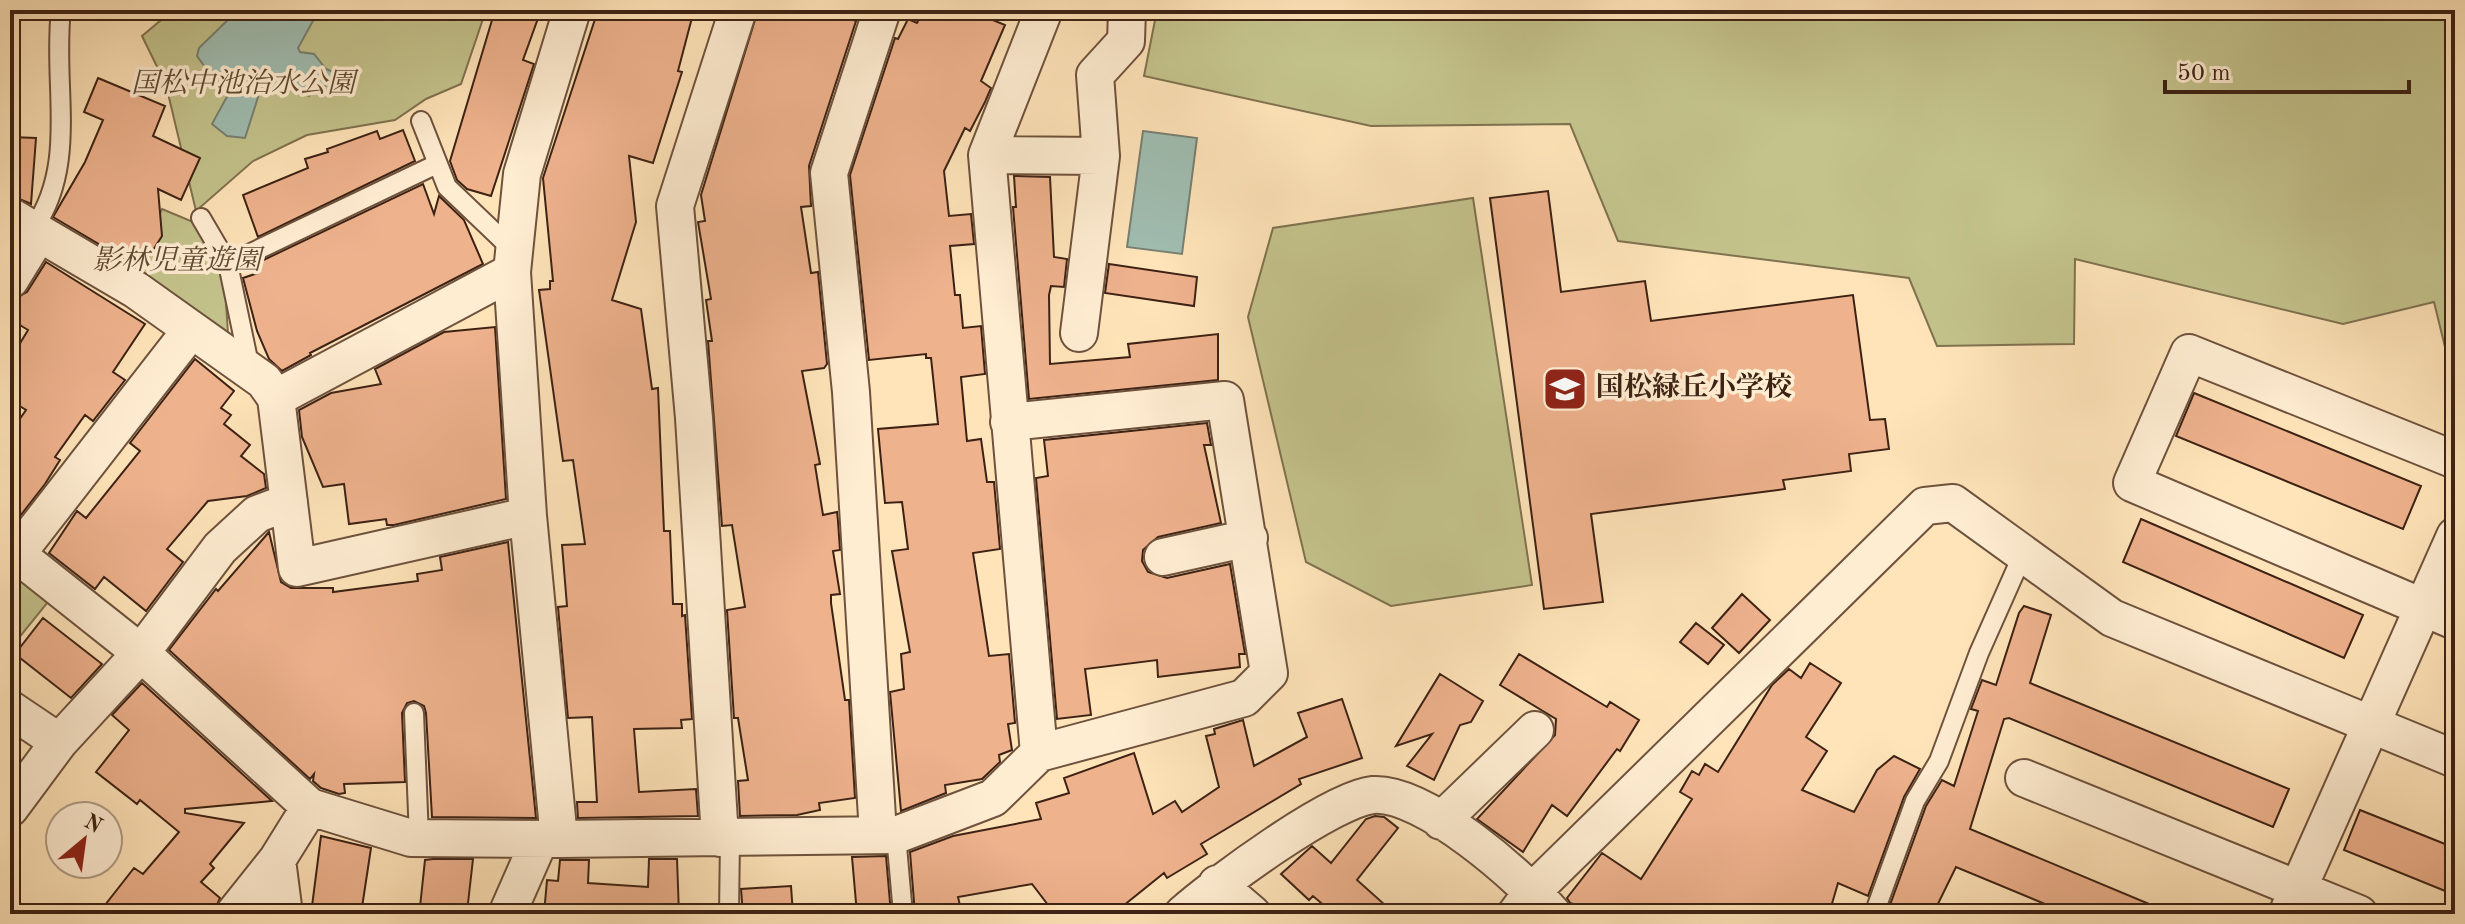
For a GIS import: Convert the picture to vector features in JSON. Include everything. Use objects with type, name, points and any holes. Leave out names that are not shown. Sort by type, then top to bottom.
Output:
[{"type":"street","points":[[507,914],[549,839],[513,262],[522,174],[572,10]]},
{"type":"street","points":[[725,838],[675,206],[738,10]]},
{"type":"street","points":[[882,10],[829,173],[851,392],[887,835]]},
{"type":"street","points":[[1039,753],[987,155],[1044,10]]},
{"type":"street","points":[[1079,333],[1101,156],[1095,75],[1126,41],[1127,10]]},
{"type":"street","points":[[987,155],[1101,156]]},
{"type":"street","points":[[10,280],[27,226],[136,290],[264,381],[276,398],[297,568],[528,516]]},
{"type":"street","points":[[276,398],[513,262]]},
{"type":"street","points":[[191,330],[13,552],[141,653],[310,807],[419,838],[887,835],[993,798],[1039,753],[1244,698],[1269,673],[1225,400],[1009,422]]},
{"type":"street","points":[[2439,614],[2132,483],[2189,353],[2455,460]]},
{"type":"street","points":[[10,808],[59,742],[141,653],[220,548],[257,514],[289,502]]},
{"type":"street","points":[[1183,914],[1217,884],[1341,805],[1374,795],[1409,803],[1441,821],[1534,906],[1925,506],[1953,503],[2112,618],[2455,759]]},
{"type":"street","points":[[2292,901],[2371,724],[2439,614],[2455,536]]},
{"type":"street","points":[[1163,557],[1249,538]]},
{"type":"street","points":[[10,709],[59,742]]},
{"type":"street","points":[[1441,821],[1535,730]]},
{"type":"street","points":[[2024,778],[2292,901],[2359,914]]},
{"type":"street","points":[[234,914],[277,860],[310,807]]},
{"type":"street","points":[[277,860],[284,914]]},
{"type":"street","points":[[1217,884],[1252,914]]},
{"type":"lane","points":[[27,226],[49,207],[58,177],[62,140],[57,44],[61,10]]},
{"type":"lane","points":[[421,121],[447,187],[513,262]]},
{"type":"lane","points":[[228,264],[437,164]]},
{"type":"lane","points":[[201,218],[228,264],[251,372]]},
{"type":"lane","points":[[1874,914],[1915,801],[1939,761],[1979,653],[2023,554]]},
{"type":"lane","points":[[414,713],[419,838]]},
{"type":"lane","points":[[887,835],[903,914]]},
{"type":"lane","points":[[725,838],[729,914]]},
{"type":"green space","name":"国松中池治水公園","points":[[173,10],[486,10],[461,84],[426,99],[395,120],[307,135],[253,161],[196,211],[166,85],[142,36]]},
{"type":"green space","points":[[1157,10],[2455,10],[2455,388],[2434,302],[2343,324],[2075,259],[2074,344],[1937,346],[1909,278],[1618,241],[1570,124],[1371,126],[1144,76]]},
{"type":"green space","points":[[1473,198],[1532,585],[1391,606],[1306,562],[1248,317],[1273,228]]},
{"type":"green space","name":"影林児童遊園","points":[[162,209],[198,224],[224,272],[228,334],[130,276]]},
{"type":"green space","points":[[10,563],[52,597],[10,649]]},
{"type":"shaded area","points":[[238,10],[319,10],[298,48],[300,52],[314,54],[326,69],[351,80],[345,87],[319,85],[309,96],[280,83],[259,94],[245,138],[227,136],[212,124],[229,93],[220,88],[197,56],[199,48]]},
{"type":"shaded area","points":[[1143,131],[1197,138],[1182,254],[1127,247]]},
{"type":"building","points":[[495,10],[541,10],[523,60],[534,64],[491,196],[467,189],[457,180],[450,161]]},
{"type":"building","points":[[598,10],[694,10],[678,71],[682,72],[653,163],[629,156],[636,222],[612,300],[641,309],[652,389],[658,388],[664,531],[670,531],[673,604],[682,604],[682,616],[685,615],[692,719],[681,720],[682,728],[634,729],[639,792],[696,789],[698,816],[578,818],[577,802],[597,802],[592,717],[568,718],[558,607],[567,606],[562,545],[585,544],[573,460],[563,461],[539,290],[550,289],[550,281],[553,281],[543,178]]},
{"type":"building","points":[[758,10],[829,10],[856,21],[809,166],[811,206],[801,207],[811,273],[818,272],[827,364],[824,368],[802,371],[820,464],[815,465],[823,515],[837,512],[840,550],[833,551],[840,594],[831,595],[831,603],[845,700],[849,700],[855,798],[819,803],[820,810],[797,815],[740,816],[738,781],[748,780],[738,718],[734,718],[727,610],[745,607],[732,525],[722,526],[708,341],[712,341],[706,300],[711,299],[698,222],[705,221],[701,195]]},
{"type":"building","points":[[924,10],[986,10],[983,16],[1005,25],[981,81],[991,88],[970,131],[965,128],[944,171],[949,216],[971,214],[974,244],[950,246],[955,295],[960,295],[963,328],[981,326],[985,374],[961,377],[967,441],[981,439],[987,482],[994,482],[1000,549],[973,553],[989,656],[1009,654],[1015,723],[1008,724],[1012,750],[999,755],[1000,762],[982,779],[945,785],[946,793],[901,811],[890,692],[904,689],[901,654],[910,652],[892,551],[908,549],[902,502],[885,503],[878,429],[938,424],[931,358],[926,358],[926,354],[869,360],[850,175],[895,38],[898,39],[908,19],[917,23]]},
{"type":"building","points":[[98,78],[165,106],[153,136],[200,158],[181,200],[158,189],[162,236],[141,269],[53,217],[85,162],[103,120],[84,112]]},
{"type":"building","points":[[403,130],[415,161],[258,237],[243,195],[308,168],[305,159],[328,152],[327,149],[377,131],[380,139]]},
{"type":"building","points":[[10,137],[36,138],[31,204],[10,195]]},
{"type":"building","points":[[1014,176],[1050,177],[1054,257],[1067,259],[1064,287],[1051,286],[1049,295],[1050,364],[1130,357],[1128,344],[1218,334],[1218,380],[1029,399],[1013,207],[1016,207]]},
{"type":"building","points":[[423,184],[434,214],[439,196],[464,220],[483,264],[310,353],[282,371],[269,359],[257,331],[243,278],[258,273],[255,264]]},
{"type":"building","points":[[1548,191],[1561,292],[1645,281],[1651,321],[1853,295],[1870,420],[1885,419],[1889,449],[1849,454],[1851,471],[1783,480],[1785,489],[1591,514],[1603,602],[1544,609],[1490,198]]},
{"type":"building","points":[[46,262],[145,324],[113,372],[125,380],[93,421],[85,415],[55,457],[60,460],[45,484],[17,520],[10,514],[10,433],[26,410],[10,400],[10,360],[28,330],[10,319],[10,301],[27,292]]},
{"type":"building","points":[[1109,264],[1197,277],[1194,306],[1105,293]]},
{"type":"building","points":[[495,327],[506,499],[394,525],[387,525],[386,519],[349,524],[344,484],[323,487],[302,437],[299,410],[331,393],[381,384],[375,369],[444,332]]},
{"type":"building","points":[[195,359],[234,391],[221,408],[231,415],[224,424],[250,445],[241,456],[264,474],[266,488],[247,496],[208,501],[167,549],[183,562],[146,611],[104,577],[95,589],[49,553],[77,511],[86,518],[140,451],[130,443]]},
{"type":"building","points":[[2194,393],[2421,486],[2403,529],[2176,436]]},
{"type":"building","points":[[1207,423],[1211,445],[1204,445],[1221,523],[1158,537],[1143,550],[1142,561],[1148,572],[1167,578],[1230,564],[1245,654],[1239,654],[1240,667],[1158,677],[1157,660],[1085,669],[1091,715],[1057,719],[1036,478],[1048,476],[1044,440]]},
{"type":"building","points":[[2141,519],[2363,615],[2344,658],[2123,562]]},
{"type":"building","points":[[269,532],[281,582],[291,588],[333,588],[333,592],[418,581],[417,574],[442,570],[440,557],[508,542],[536,818],[432,817],[426,713],[424,706],[414,701],[407,703],[402,713],[405,782],[344,784],[345,793],[339,794],[321,788],[313,781],[314,774],[310,779],[169,650],[216,589],[218,591]]},
{"type":"building","points":[[1742,594],[1770,620],[1739,653],[1712,628]]},
{"type":"building","points":[[2024,606],[2051,615],[2030,683],[2289,789],[2273,827],[2009,718],[2004,719],[1970,829],[2173,914],[2069,914],[1956,867],[1933,914],[1892,914],[1895,906],[1890,905],[1926,806],[1942,780],[1954,786],[1978,711],[1971,709],[1982,680],[1996,685]]},
{"type":"building","points":[[43,618],[102,664],[71,698],[15,654]]},
{"type":"building","points":[[1696,623],[1724,645],[1708,664],[1680,642]]},
{"type":"building","points":[[1519,654],[1607,707],[1610,702],[1639,720],[1620,751],[1617,749],[1567,816],[1552,805],[1523,852],[1477,819],[1555,735],[1556,719],[1500,685]]},
{"type":"building","points":[[1810,663],[1841,683],[1806,737],[1827,751],[1802,790],[1854,812],[1877,770],[1894,756],[1920,769],[1904,797],[1868,896],[1838,883],[1829,914],[1603,914],[1570,903],[1567,898],[1602,853],[1641,879],[1692,799],[1680,792],[1692,771],[1699,775],[1705,764],[1718,772],[1772,685],[1789,669],[1801,678]]},
{"type":"building","points":[[1440,674],[1483,701],[1471,722],[1460,725],[1434,780],[1407,766],[1432,734],[1396,746]]},
{"type":"building","points":[[142,683],[272,801],[185,809],[185,813],[244,823],[210,864],[214,868],[201,882],[220,898],[213,914],[98,914],[134,868],[143,874],[179,832],[140,800],[137,804],[96,772],[129,730],[112,715]]},
{"type":"building","points":[[1342,699],[1362,758],[1299,779],[1301,784],[1201,844],[1207,854],[1167,878],[1164,873],[1113,914],[1055,914],[1032,884],[958,897],[962,914],[915,914],[910,852],[953,836],[1041,819],[1036,803],[1069,793],[1064,778],[1134,753],[1153,814],[1175,801],[1182,812],[1219,787],[1206,736],[1215,734],[1214,729],[1243,720],[1254,766],[1307,737],[1298,713]]},
{"type":"building","points":[[2360,810],[2455,848],[2455,895],[2344,850]]},
{"type":"building","points":[[1384,817],[1398,828],[1357,880],[1395,914],[1334,914],[1313,896],[1309,900],[1281,874],[1312,846],[1331,863],[1366,819]]},
{"type":"building","points":[[321,836],[371,848],[361,914],[311,914]]},
{"type":"building","points":[[886,856],[891,914],[857,914],[852,857]]},
{"type":"building","points":[[473,859],[467,912],[420,907],[425,860]]},
{"type":"building","points":[[649,859],[677,859],[679,914],[544,914],[547,880],[558,881],[560,860],[589,860],[588,883],[648,887]]},
{"type":"building","points":[[791,886],[793,914],[743,914],[741,889]]},
{"type":"place","name":"国松緑丘小学校","points":[[1565,389]]}]
